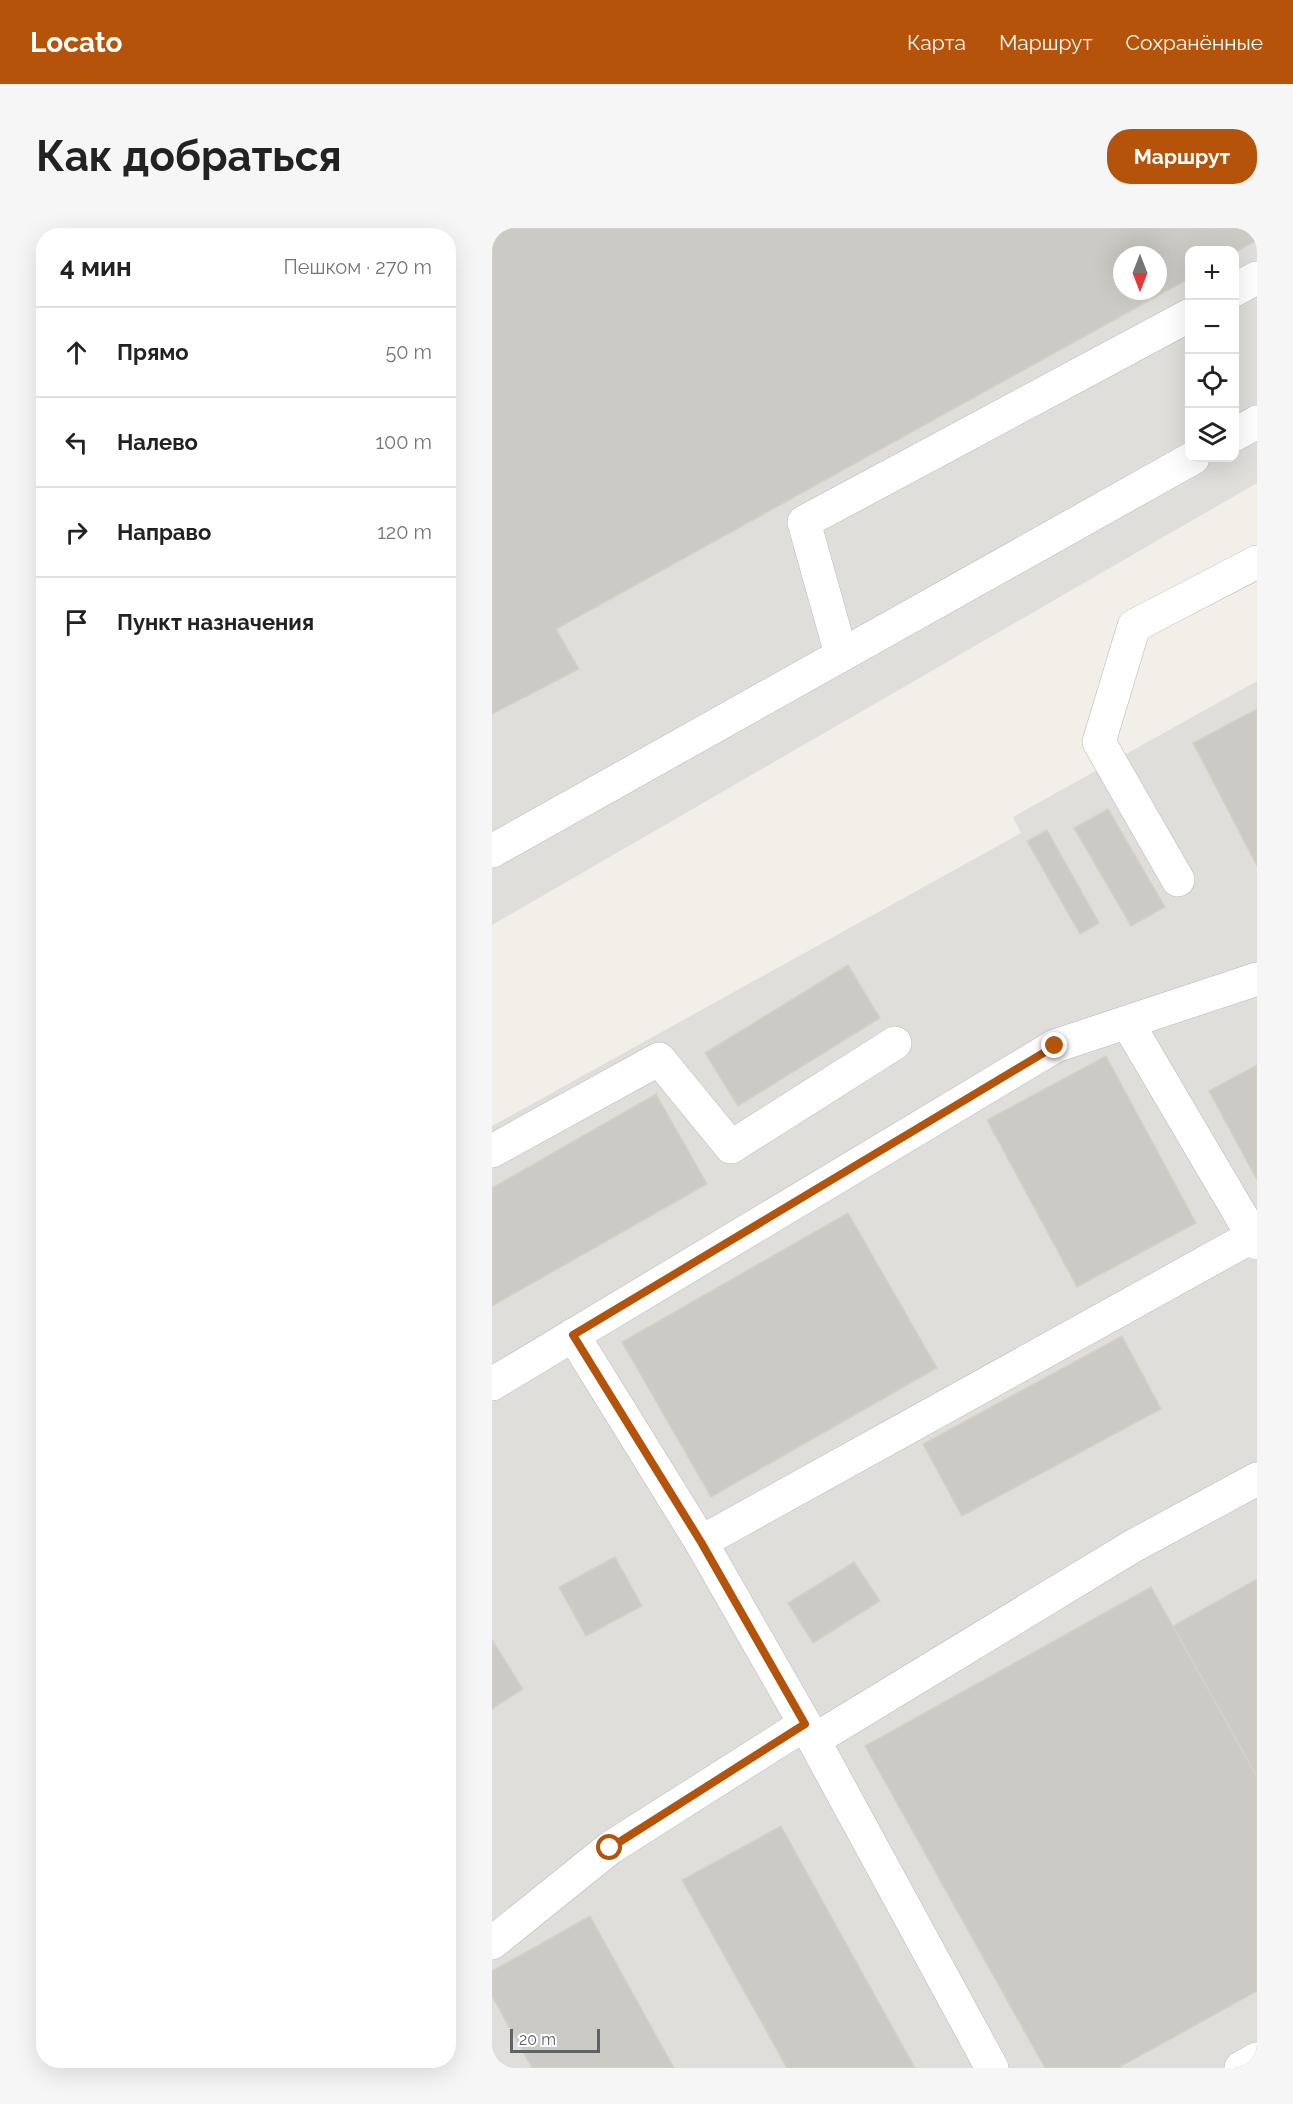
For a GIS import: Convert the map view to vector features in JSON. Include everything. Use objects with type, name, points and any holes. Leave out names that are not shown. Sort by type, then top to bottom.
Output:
[{"type":"lane","points":[[1239,287],[1257,278]]},
{"type":"lane","points":[[841,654],[804,522],[1185,318]]},
{"type":"lane","points":[[1239,432],[1257,422]]},
{"type":"lane","points":[[492,851],[1186,462]]},
{"type":"lane","points":[[1178,880],[1099,742],[1134,626],[1257,562]]},
{"type":"lane","points":[[492,1384],[1055,1046],[1257,979]]},
{"type":"lane","points":[[701,1542],[1255,1240],[1127,1022]]},
{"type":"lane","points":[[492,1151],[659,1059],[731,1147],[895,1043]]},
{"type":"lane","points":[[573,1335],[701,1542],[810,1732],[992,2068]]},
{"type":"lane","points":[[492,1943],[610,1848],[1133,1546],[1257,1479]]},
{"type":"lane","points":[[1241,2068],[1257,2059]]},
{"type":"shaded area","points":[[492,228],[1257,228],[1257,483],[492,925]]},
{"type":"shaded area","points":[[1257,681],[1257,2068],[492,2068],[492,1126],[1021,833],[1013,817]]},
{"type":"building","points":[[492,228],[1257,228],[1257,240],[1239,250],[1239,246],[1185,246],[1185,281],[1167,291],[1167,246],[1113,246],[1113,300],[1150,300],[556,629],[579,669],[492,714]]},
{"type":"building","points":[[1257,709],[1257,866],[1193,743]]},
{"type":"building","points":[[1108,809],[1165,907],[1131,926],[1074,828]]},
{"type":"building","points":[[1047,830],[1099,923],[1080,934],[1027,841]]},
{"type":"building","points":[[848,965],[880,1018],[738,1106],[705,1053]]},
{"type":"building","points":[[1106,1056],[1196,1223],[1077,1287],[987,1120]]},
{"type":"building","points":[[1257,1065],[1257,1180],[1209,1091]]},
{"type":"building","points":[[656,1094],[707,1184],[492,1306],[492,1188]]},
{"type":"building","points":[[848,1213],[937,1368],[711,1497],[622,1342]]},
{"type":"building","points":[[1122,1336],[1161,1409],[962,1516],[923,1444]]},
{"type":"building","points":[[615,1557],[642,1606],[586,1636],[559,1587]]},
{"type":"building","points":[[854,1562],[880,1601],[813,1643],[788,1603]]},
{"type":"building","points":[[1257,1579],[1257,1777],[1173,1626]]},
{"type":"building","points":[[1151,1587],[1257,1777],[1257,1991],[1118,2068],[1045,2068],[865,1746]]},
{"type":"building","points":[[492,1640],[523,1689],[492,1709]]},
{"type":"building","points":[[781,1826],[915,2068],[787,2068],[682,1880]]},
{"type":"building","points":[[590,1916],[674,2068],[532,2068],[492,1996],[492,1971]]},
{"type":"route","points":[[610,1848],[805,1724],[701,1542],[573,1335],[1055,1046]]}]
